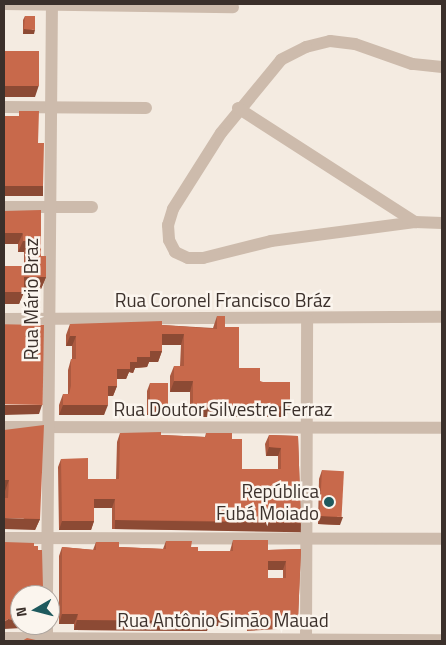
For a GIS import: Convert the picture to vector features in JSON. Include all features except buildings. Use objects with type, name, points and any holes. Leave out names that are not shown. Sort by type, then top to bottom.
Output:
[{"type":"street","points":[[4,4],[232,8]]},
{"type":"street","name":"Rua Mário Braz","points":[[47,585],[52,4]]},
{"type":"street","points":[[442,67],[412,64],[355,44],[330,41],[306,47],[281,60],[238,108],[173,209],[168,225],[169,240],[176,252],[188,258],[203,258],[272,241],[415,222],[442,224]]},
{"type":"street","points":[[4,107],[146,108]]},
{"type":"street","points":[[238,108],[415,222]]},
{"type":"street","points":[[4,207],[92,207]]},
{"type":"street","name":"Rua Coronel Francisco Bráz","points":[[4,320],[442,317]]},
{"type":"street","points":[[306,640],[308,319]]},
{"type":"street","name":"Rua Doutor Silvestre Ferraz","points":[[4,427],[442,428]]},
{"type":"street","points":[[4,538],[442,539]]},
{"type":"street","name":"Rua Antônio Simão Mauad","points":[[4,638],[47,640],[442,640]]},
{"type":"place","name":"República Fubá Moiado","points":[[329,502]]}]
